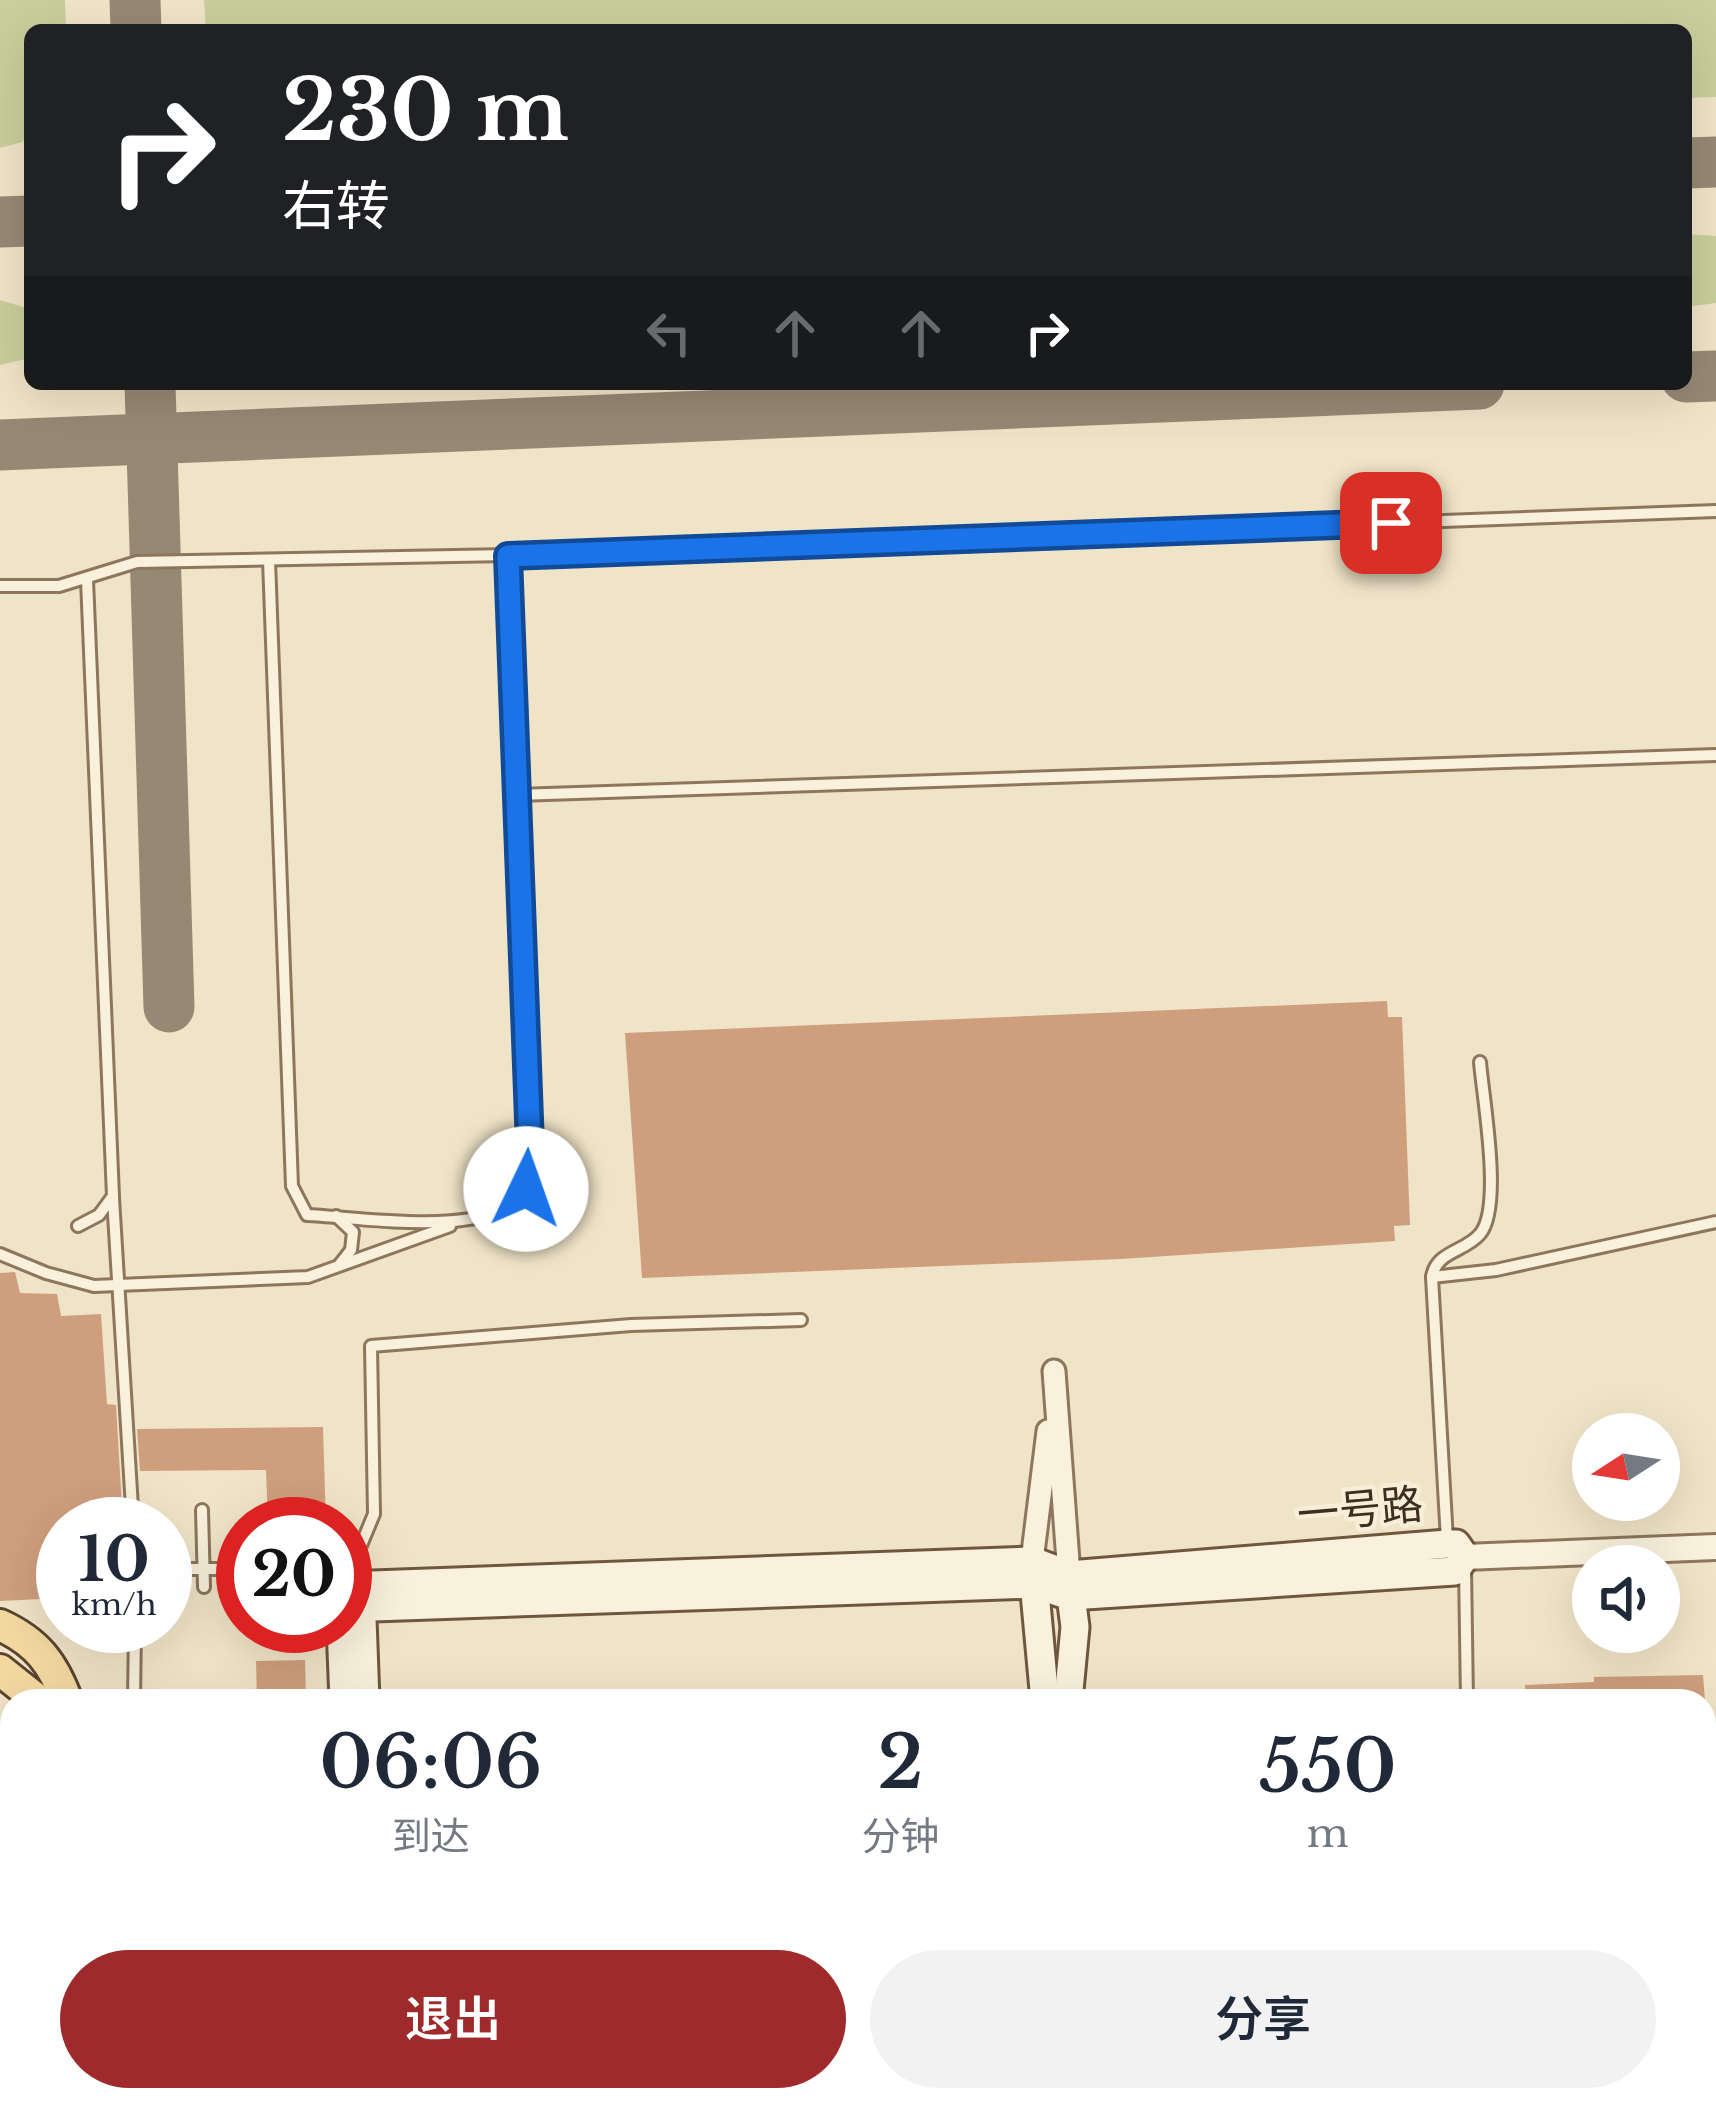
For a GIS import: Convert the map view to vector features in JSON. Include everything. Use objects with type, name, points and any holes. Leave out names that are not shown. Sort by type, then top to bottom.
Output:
[{"type":"main road","name":"一号路","points":[[372,1595],[1033,1572],[1069,1585],[1456,1550]]},
{"type":"main road","points":[[1033,1572],[1044,1689]]},
{"type":"main road","points":[[1069,1585],[1075,1627],[1069,1689]]},
{"type":"main road","points":[[0,1624],[40,1648],[62,1689]]},
{"type":"main road","points":[[345,1689],[347,1653]]},
{"type":"main road","points":[[358,1653],[363,1689]]},
{"type":"street","points":[[1033,1572],[1054,1371],[1069,1585]]},
{"type":"street","points":[[1456,1550],[1716,1547]]},
{"type":"lane","points":[[0,586],[58,586],[137,562],[508,556],[1716,511]]},
{"type":"lane","points":[[0,1254],[94,1286],[308,1277],[460,1222],[506,1211],[526,1189],[530,1146],[508,556]]},
{"type":"lane","points":[[269,560],[292,1186],[307,1215],[460,1222]]},
{"type":"lane","points":[[87,580],[116,1284],[131,1497]]},
{"type":"lane","points":[[517,795],[1716,755]]},
{"type":"lane","points":[[1466,1689],[1432,1277],[1437,1262],[1479,1235],[1491,1211],[1480,1062]]},
{"type":"lane","points":[[78,1226],[99,1216],[113,1196]]},
{"type":"lane","points":[[336,1216],[353,1232],[351,1250],[338,1266]]},
{"type":"lane","points":[[1432,1277],[1496,1270],[1716,1222]]},
{"type":"lane","points":[[372,1519],[371,1346],[631,1325],[801,1320]]},
{"type":"lane","points":[[202,1510],[204,1587]]},
{"type":"lane","points":[[192,1570],[216,1570]]},
{"type":"lane","points":[[134,1689],[135,1653]]},
{"type":"green space","points":[[0,0],[65,0],[66,24],[24,24],[24,140],[0,148]]},
{"type":"green space","points":[[204,0],[1716,0],[1716,97],[1692,98],[1692,24],[206,24]]},
{"type":"green space","points":[[1692,234],[1716,236],[1716,303],[1692,306]]},
{"type":"green space","points":[[0,300],[24,307],[24,359],[0,365]]},
{"type":"building","points":[[1387,1001],[1388,1017],[1402,1017],[1410,1225],[1394,1226],[1395,1241],[1121,1259],[642,1278],[625,1033]]},
{"type":"building","points":[[15,1272],[20,1293],[57,1294],[61,1316],[101,1314],[107,1404],[116,1405],[121,1497],[36,1497],[36,1599],[0,1601],[0,1273]]},
{"type":"building","points":[[323,1427],[325,1497],[267,1497],[266,1470],[140,1471],[137,1429]]},
{"type":"building","points":[[305,1660],[306,1689],[257,1689],[256,1661]]},
{"type":"building","points":[[1703,1675],[1704,1689],[1525,1689],[1525,1685],[1594,1682],[1594,1677]]},
{"type":"taxiway","points":[[135,0],[136,24]]},
{"type":"taxiway","points":[[1692,163],[1716,162]]},
{"type":"taxiway","points":[[0,222],[24,221]]},
{"type":"taxiway","points":[[1692,377],[1716,376]]},
{"type":"taxiway","points":[[150,390],[169,1007]]},
{"type":"taxiway","points":[[0,445],[1334,390]]},
{"type":"route","points":[[526,1189],[530,1146],[508,556],[1391,523]]}]
